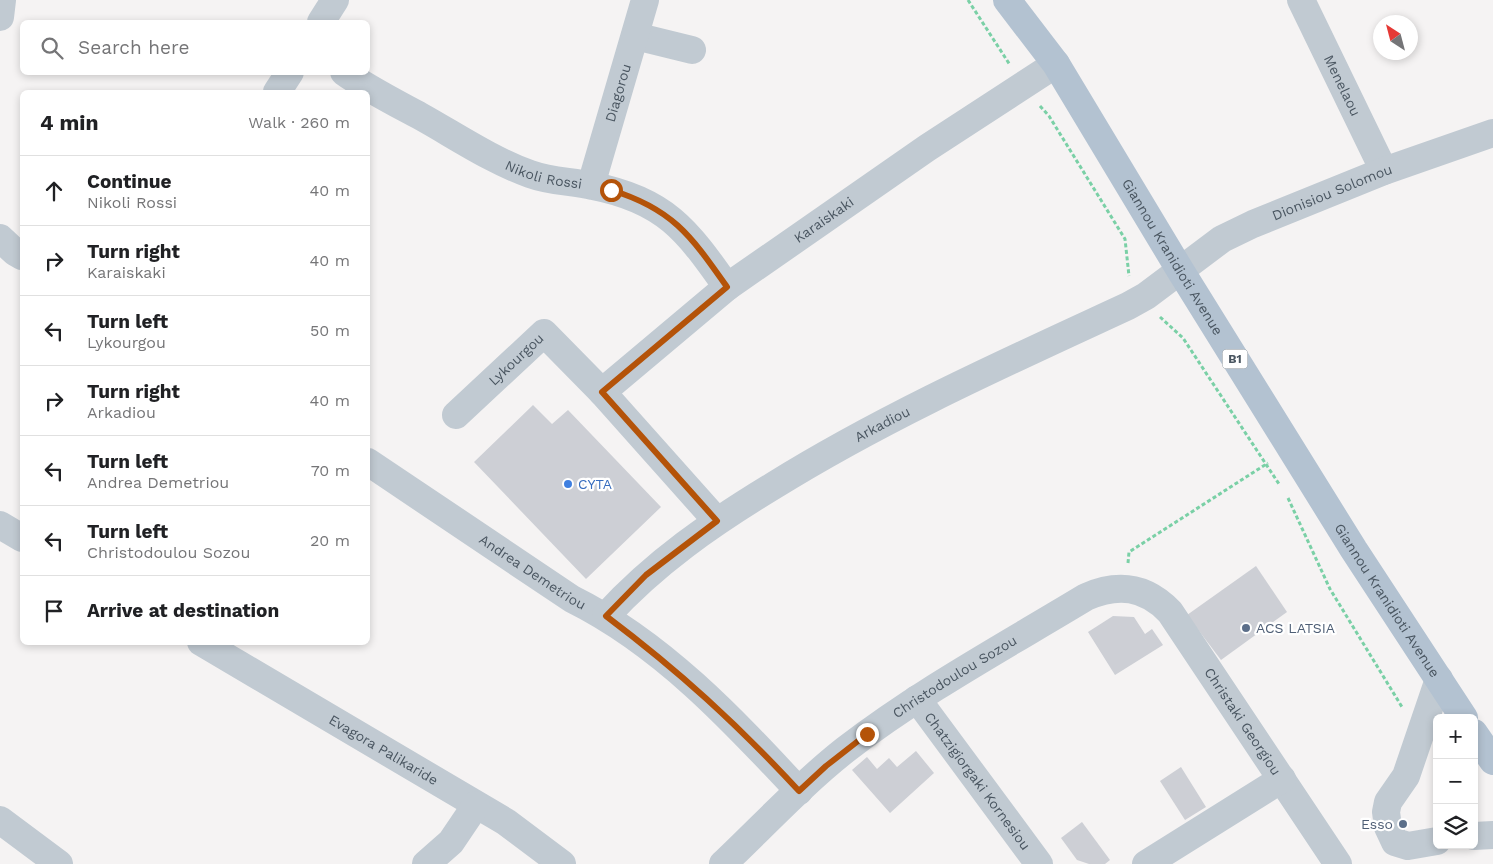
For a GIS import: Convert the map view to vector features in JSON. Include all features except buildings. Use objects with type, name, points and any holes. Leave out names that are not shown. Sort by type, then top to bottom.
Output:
[{"type":"main road","name":"Giannou Kranidioti Avenue","points":[[1007,0],[1056,64],[1180,270],[1354,550],[1461,714]]},
{"type":"main road","points":[[1478,739],[1493,762]]},
{"type":"street","points":[[0,17],[2,0]]},
{"type":"street","points":[[322,20],[335,0]]},
{"type":"street","name":"Diagorou","points":[[591,185],[646,0]]},
{"type":"street","name":"Menelaou","points":[[1301,0],[1384,171]]},
{"type":"street","points":[[635,36],[692,50]]},
{"type":"street","name":"Karaiskaki","points":[[602,392],[727,287],[926,148],[1056,64]]},
{"type":"street","points":[[278,90],[288,75]]},
{"type":"street","name":"Nikoli Rossi","points":[[349,75],[499,161],[549,180],[591,185],[632,196],[666,214],[700,248],[727,287]]},
{"type":"street","name":"Dionisiou Solomou","points":[[1180,270],[1222,239],[1253,224],[1384,171],[1493,133]]},
{"type":"street","points":[[0,238],[20,255]]},
{"type":"street","name":"Arkadiou","points":[[606,616],[646,575],[717,521],[812,462],[873,428],[1146,296],[1180,270]]},
{"type":"street","name":"Lykourgou","points":[[456,416],[544,333],[602,392],[717,521]]},
{"type":"street","name":"Andrea Demetriou","points":[[370,463],[572,599],[606,616],[674,669],[728,717],[799,791]]},
{"type":"street","name":"Christodoulou Sozou","points":[[723,864],[799,791],[846,750],[917,699],[1086,597],[1114,588],[1132,589]]},
{"type":"street","name":"Christaki Georgiou","points":[[1132,589],[1162,604],[1170,612],[1338,864]]},
{"type":"street","name":"Evagora Palikaride","points":[[205,645],[526,835],[562,864]]},
{"type":"street","points":[[1433,842],[1408,846],[1395,842],[1388,827],[1386,812],[1388,802],[1406,776],[1439,679]]},
{"type":"street","name":"Chatzigiorgaki Kornesiou","points":[[917,699],[1039,864]]},
{"type":"street","points":[[1146,864],[1282,779]]},
{"type":"street","points":[[426,864],[451,842],[476,805]]},
{"type":"street","points":[[0,820],[59,864]]},
{"type":"street","points":[[1478,836],[1493,835]]},
{"type":"path","points":[[968,0],[1003,52],[1022,86],[1049,116],[1125,239],[1128,274],[1164,321],[1183,338],[1282,488]]},
{"type":"path","points":[[1132,589],[1129,552],[1266,464],[1295,455]]},
{"type":"path","points":[[1287,496],[1330,590],[1420,734]]},
{"type":"place","name":"CYTA","points":[[568,484]]},
{"type":"place","name":"ACS LATSIA","points":[[1246,628]]},
{"type":"place","name":"Esso","points":[[1403,824]]},
{"type":"route","points":[[611,190],[632,196],[666,214],[700,248],[727,287],[602,392],[717,521],[646,575],[630,589],[606,616],[700,691],[756,744],[799,791],[826,766],[867,734]]}]
